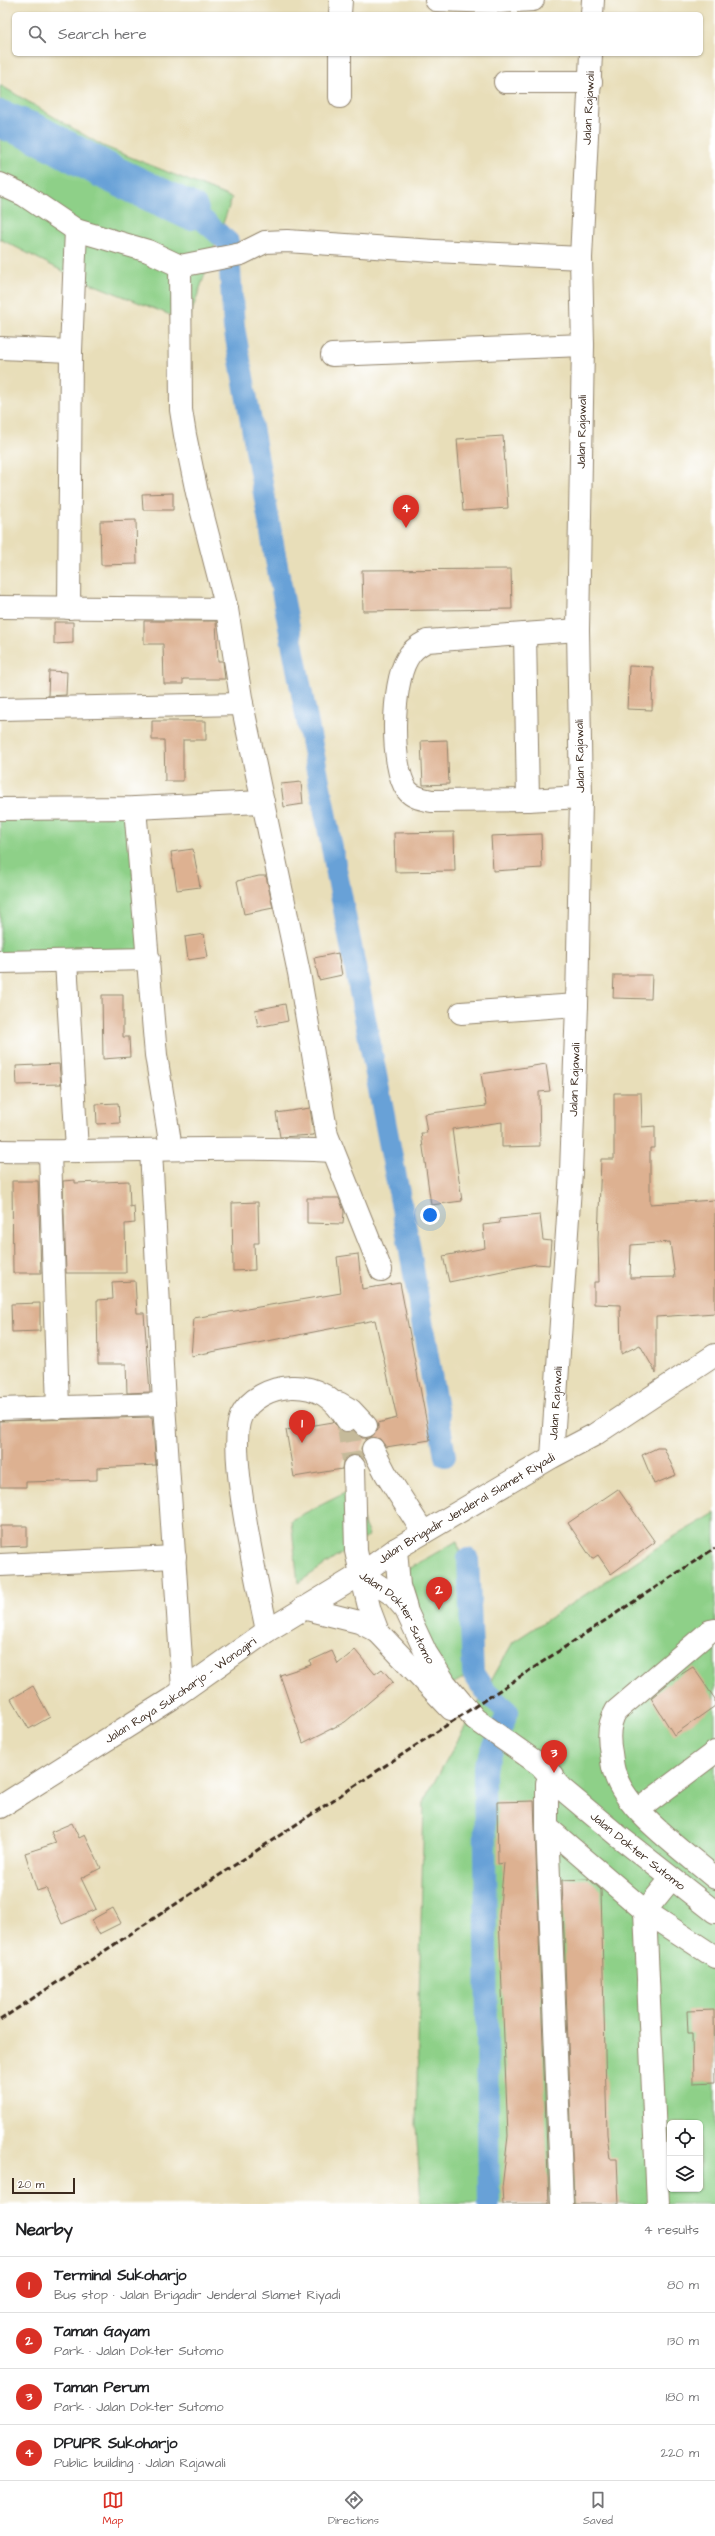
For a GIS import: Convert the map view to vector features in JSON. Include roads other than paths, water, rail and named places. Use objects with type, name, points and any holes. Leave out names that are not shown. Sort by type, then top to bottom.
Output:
[{"type":"street","points":[[340,12],[341,0]]},
{"type":"street","points":[[436,0],[500,2],[533,0]]},
{"type":"street","points":[[592,12],[593,0]]},
{"type":"street","points":[[340,56],[340,97]]},
{"type":"street","name":"Jalan Rajawali","points":[[552,1457],[571,1172],[577,1005],[581,797],[578,630],[583,345],[581,258],[591,56]]},
{"type":"street","points":[[505,82],[590,82]]},
{"type":"street","points":[[0,184],[24,195],[76,230],[148,251],[180,266],[215,257],[241,254],[265,242],[287,240],[418,250],[581,258]]},
{"type":"street","points":[[69,608],[71,351],[76,230]]},
{"type":"street","points":[[180,266],[181,410],[197,493],[227,609],[242,704],[299,973],[323,1119],[333,1151],[381,1270]]},
{"type":"street","points":[[332,355],[583,345]]},
{"type":"street","points":[[0,348],[71,351]]},
{"type":"street","points":[[0,607],[227,609]]},
{"type":"street","points":[[578,630],[427,640],[417,646],[407,658],[399,678],[394,707],[402,779],[408,791],[418,798],[432,801],[528,800],[581,797]]},
{"type":"street","points":[[524,634],[528,800]]},
{"type":"street","points":[[0,708],[242,704]]},
{"type":"street","points":[[0,809],[135,808],[263,802]]},
{"type":"street","points":[[135,808],[156,1055],[161,1149],[164,1404],[175,1557],[182,1689]]},
{"type":"street","points":[[0,962],[149,959]]},
{"type":"street","points":[[66,961],[77,1150]]},
{"type":"street","points":[[461,1013],[577,1005]]},
{"type":"street","points":[[0,1151],[50,1152],[77,1150],[161,1149],[333,1151]]},
{"type":"street","points":[[50,1152],[58,1408]]},
{"type":"street","name":"Jalan Brigadir Jenderal Slamet Riyadi","points":[[362,1574],[396,1549],[423,1532],[552,1457],[594,1435],[715,1355]]},
{"type":"street","points":[[268,1631],[256,1576],[236,1456],[241,1417],[254,1400],[262,1395],[286,1387],[301,1387],[319,1391],[330,1397],[357,1423]]},
{"type":"street","points":[[0,1409],[164,1404]]},
{"type":"street","points":[[373,1449],[386,1474],[423,1532]]},
{"type":"street","points":[[354,1467],[356,1551],[362,1574]]},
{"type":"street","points":[[396,1549],[399,1586],[406,1610]]},
{"type":"street","points":[[0,1565],[175,1557]]},
{"type":"street","name":"Jalan Raya Sukoharjo - Wonogiri","points":[[0,1807],[182,1689],[303,1608],[362,1574]]},
{"type":"street","name":"Jalan Dokter Sutomo","points":[[362,1574],[393,1595],[406,1610],[426,1653],[472,1723]]},
{"type":"street","name":"Jalan Dokter Sutomo","points":[[362,1574],[370,1611],[378,1632],[472,1723],[546,1777],[671,1879],[715,1912]]},
{"type":"street","points":[[303,1608],[359,1622],[378,1632]]},
{"type":"street","points":[[715,1630],[710,1631],[616,1711],[611,1719],[610,1746],[615,1774],[621,1787],[638,1810],[715,1878]]},
{"type":"street","points":[[638,1810],[715,1752]]},
{"type":"street","points":[[546,1777],[562,2204]]},
{"type":"street","points":[[548,1826],[645,1911],[715,1957]]},
{"type":"street","points":[[658,2204],[645,1911],[671,1879]]},
{"type":"waterway","points":[[0,119],[36,133],[108,172],[190,211]]},
{"type":"waterway","points":[[194,212],[228,242],[234,327],[275,555],[408,1239],[445,1456]]},
{"type":"waterway","points":[[468,1559],[473,1673],[485,1691],[508,1712],[484,1769],[489,2204]]},
{"type":"tunnel","points":[[347,1420],[354,1467]]},
{"type":"railway","points":[[0,2020],[715,1548]]},
{"type":"place","name":"DPUPR Sukoharjo","points":[[406,528]]},
{"type":"place","name":"Terminal Sukoharjo","points":[[302,1443]]},
{"type":"place","name":"Taman Gayam","points":[[439,1610]]},
{"type":"place","name":"Taman Perum","points":[[554,1773]]}]
